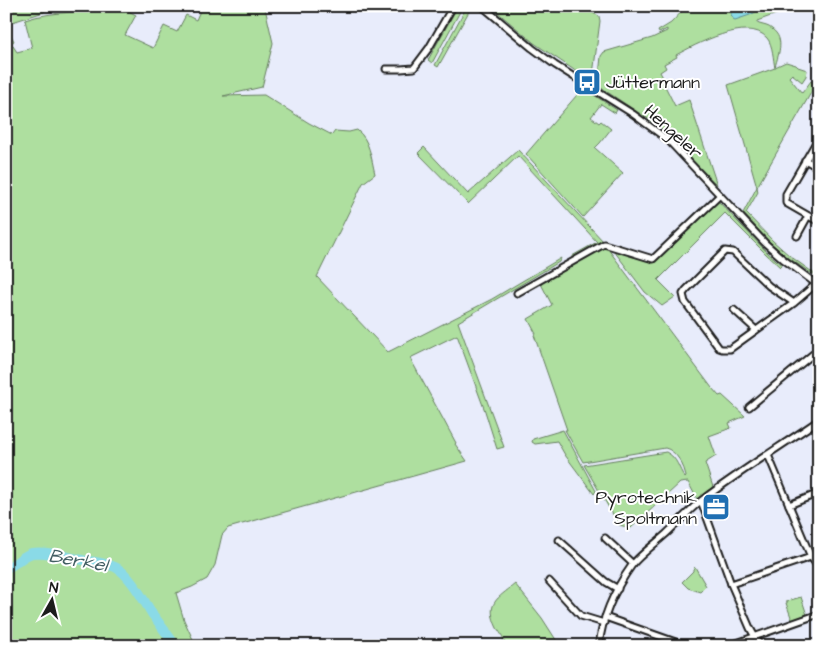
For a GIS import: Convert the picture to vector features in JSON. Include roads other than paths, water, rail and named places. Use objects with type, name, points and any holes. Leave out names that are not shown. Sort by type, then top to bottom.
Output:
[{"type":"street","points":[[386,69],[401,70],[414,68],[429,48],[453,6]]},
{"type":"street","name":"Hengeler","points":[[482,6],[555,65],[633,114],[668,140],[782,260],[818,283]]},
{"type":"street","points":[[819,138],[786,194],[786,203],[819,222]]},
{"type":"street","points":[[806,160],[819,168]]},
{"type":"street","points":[[518,293],[604,244],[653,259],[720,195]]},
{"type":"street","points":[[797,236],[808,216]]},
{"type":"street","points":[[794,303],[769,286],[733,252],[729,251],[725,251],[683,294],[685,302],[722,350],[730,349],[794,303],[818,283]]},
{"type":"street","points":[[734,310],[756,330]]},
{"type":"street","points":[[749,407],[819,349]]},
{"type":"street","points":[[599,646],[605,620],[618,589],[633,564],[701,501],[819,420]]},
{"type":"street","points":[[768,455],[811,557],[818,567]]},
{"type":"street","points":[[789,505],[819,493]]},
{"type":"street","points":[[701,501],[731,584],[760,646]]},
{"type":"street","points":[[606,538],[633,564]]},
{"type":"street","points":[[559,540],[606,582],[618,589]]},
{"type":"street","points":[[731,584],[811,557]]},
{"type":"street","points":[[549,581],[581,616],[605,620],[687,646]]},
{"type":"street","points":[[728,646],[819,614]]},
{"type":"water","points":[[738,6],[760,6],[761,9],[735,20],[731,13]]},
{"type":"waterway","name":"Berkel","points":[[6,568],[32,553],[55,554],[115,567],[126,575],[176,646]]},
{"type":"place","name":"Jüttermann","points":[[587,82]]},
{"type":"place","name":"Pyrotechnik Spoltmann","points":[[716,507]]}]
